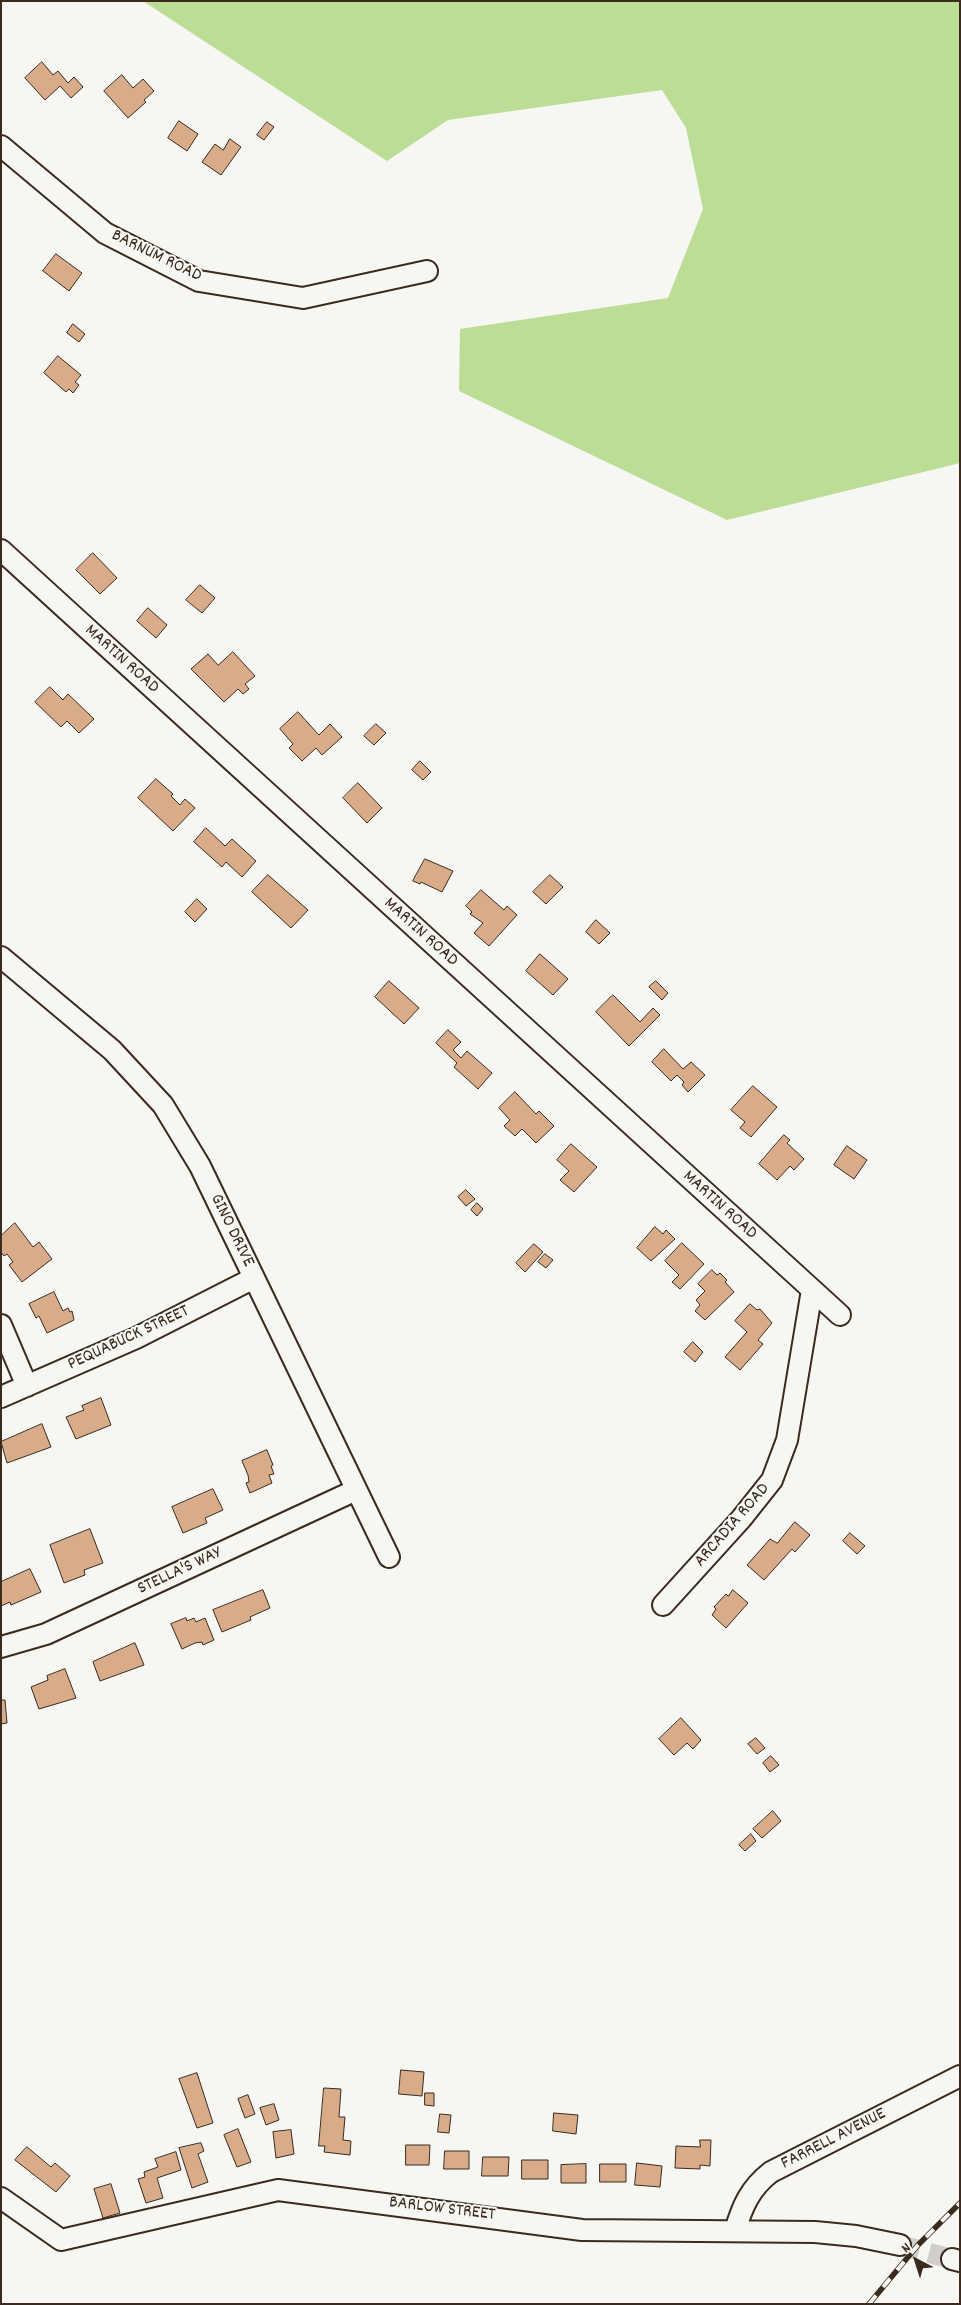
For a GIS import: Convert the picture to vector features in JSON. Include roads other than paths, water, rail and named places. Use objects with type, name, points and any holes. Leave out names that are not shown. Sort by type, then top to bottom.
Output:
[{"type":"street","name":"BARNUM ROAD","points":[[1,146],[105,233],[199,281],[303,298],[427,270]]},
{"type":"street","name":"MARTIN ROAD","points":[[1,550],[840,1315]]},
{"type":"street","name":"GINO DRIVE","points":[[1,957],[112,1050],[163,1104],[200,1166],[388,1557]]},
{"type":"street","name":"PEQUABUCK STREET","points":[[1,1397],[136,1338],[254,1278]]},
{"type":"street","name":"ARCADIA ROAD","points":[[663,1605],[741,1519],[772,1480],[787,1440],[812,1290]]},
{"type":"street","points":[[1,1325],[27,1386]]},
{"type":"street","name":"STELLA'S WAY","points":[[1,1647],[46,1634],[356,1490]]},
{"type":"street","name":"FARRELL AVENUE","points":[[735,2231],[746,2199],[756,2184],[771,2172],[960,2076]]},
{"type":"street","name":"BARLOW STREET","points":[[1,2198],[61,2240],[278,2190],[500,2217],[582,2230],[815,2232],[856,2236],[900,2245]]},
{"type":"tunnel","points":[[900,2245],[952,2259]]},
{"type":"railway","points":[[869,2304],[918,2245],[960,2203]]}]
